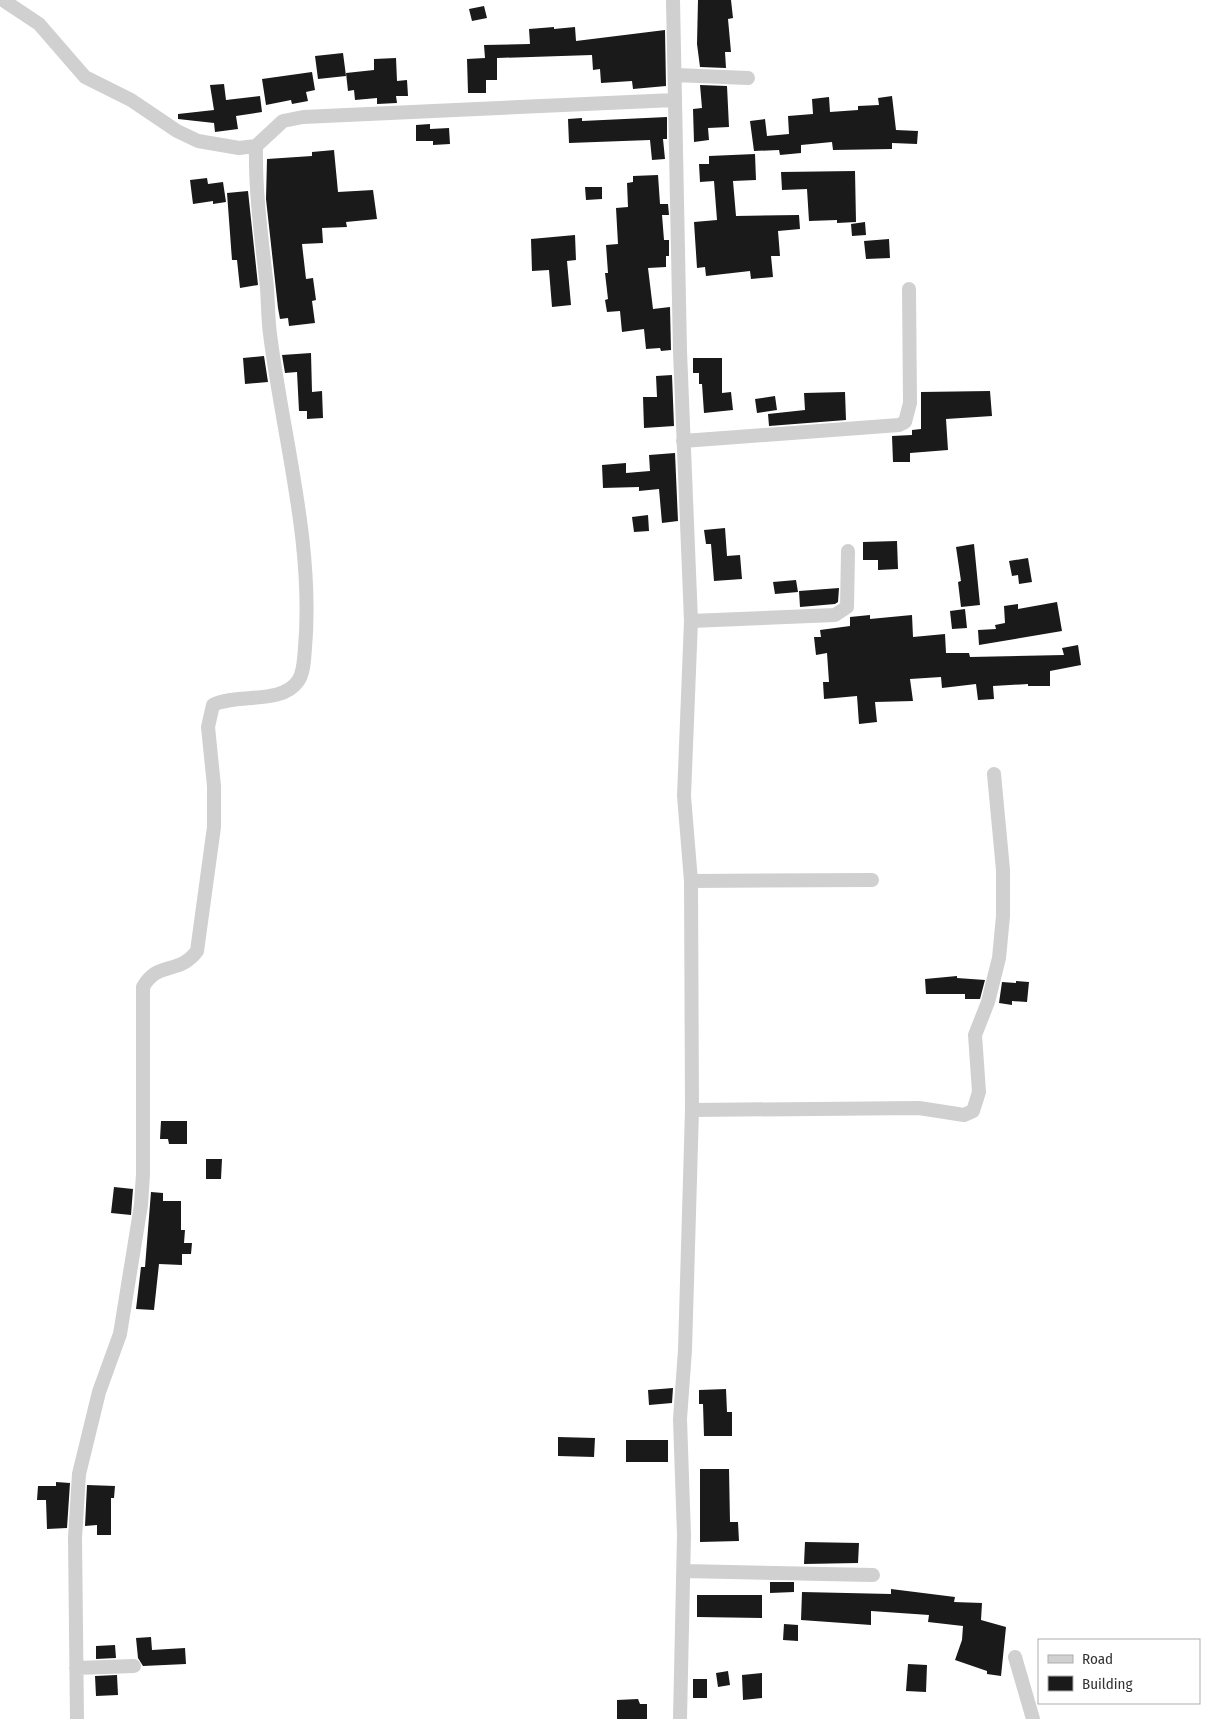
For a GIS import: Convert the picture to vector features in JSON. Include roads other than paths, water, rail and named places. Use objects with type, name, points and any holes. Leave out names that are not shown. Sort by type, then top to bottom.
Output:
[{"type":"street","points":[[3,0],[39,24],[85,77],[147,110],[177,131],[198,142],[239,148],[256,146],[283,121],[302,117],[674,100]]},
{"type":"street","points":[[673,0],[683,441],[691,621],[684,796],[691,881],[692,1110],[680,1419],[684,1571],[680,1719]]},
{"type":"street","points":[[675,75],[748,78]]},
{"type":"street","points":[[77,1719],[75,1538],[79,1474],[98,1392],[120,1334],[141,1205],[143,1174],[143,987],[149,976],[160,969],[184,964],[197,951],[214,827],[214,786],[208,727],[213,705],[224,700],[262,698],[286,690],[299,681],[305,656],[306,581],[294,475],[280,406],[270,332],[255,178],[256,146]]},
{"type":"street","points":[[683,441],[899,425],[905,422],[910,403],[909,289]]},
{"type":"street","points":[[691,621],[807,617],[835,615],[842,612],[847,607],[848,551]]},
{"type":"street","points":[[692,1110],[919,1108],[964,1115],[973,1111],[979,1092],[975,1035],[988,1002],[999,958],[1003,916],[1003,870],[994,774]]},
{"type":"street","points":[[691,881],[872,880]]},
{"type":"street","points":[[684,1571],[873,1575]]},
{"type":"street","points":[[1015,1658],[1033,1719]]},
{"type":"street","points":[[76,1668],[134,1666]]}]
